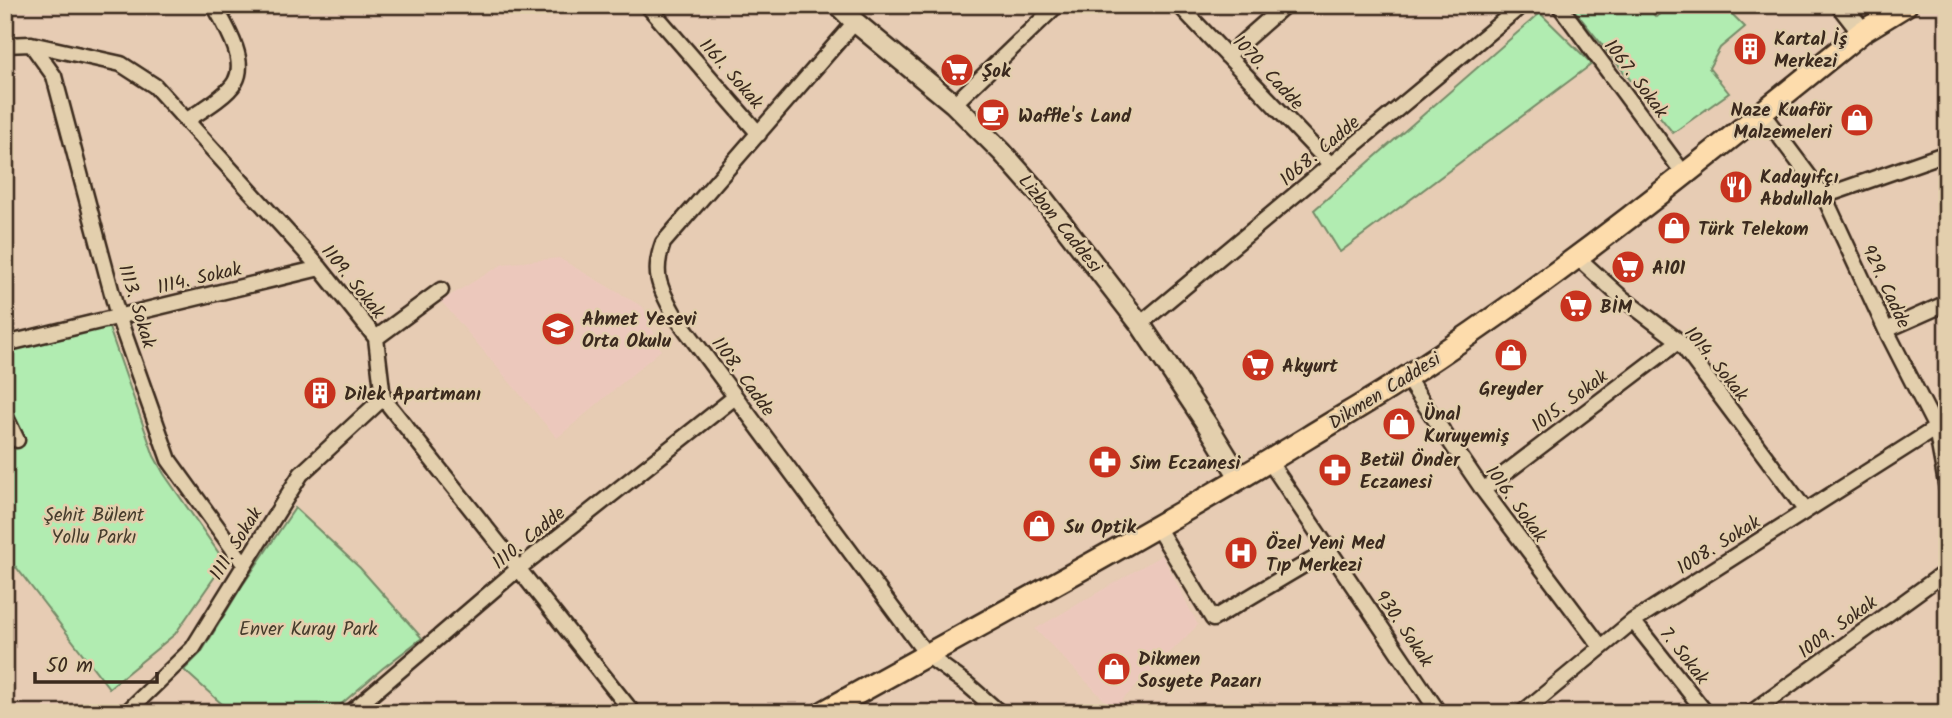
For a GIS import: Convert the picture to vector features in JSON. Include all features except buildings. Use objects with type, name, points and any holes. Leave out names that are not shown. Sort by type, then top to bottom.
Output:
[{"type":"main road","name":"Lizbon Caddesi","points":[[838,5],[954,104],[1041,196],[1140,324],[1240,478]]},
{"type":"main road","points":[[1841,5],[1863,32]]},
{"type":"main road","name":"Dikmen Caddesi","points":[[822,713],[1157,527],[1406,377],[1578,258],[1863,32],[1906,5]]},
{"type":"street","points":[[187,120],[217,100],[236,82],[239,63],[231,36],[214,5]]},
{"type":"street","name":"1161. Sokak","points":[[648,5],[759,134]]},
{"type":"street","points":[[954,104],[1057,5]]},
{"type":"street","name":"1070. Cadde","points":[[1179,5],[1331,165]]},
{"type":"street","points":[[1227,56],[1286,5]]},
{"type":"street","name":"1068. Cadde","points":[[1140,324],[1522,5]]},
{"type":"street","name":"1067. Sokak","points":[[1559,5],[1684,174]]},
{"type":"street","name":"1108. Cadde","points":[[855,22],[663,243],[658,259],[658,276],[674,314],[927,655],[1000,713]]},
{"type":"street","name":"1109. Sokak","points":[[5,45],[32,44],[121,64],[155,86],[320,268],[376,338],[383,398]]},
{"type":"street","name":"1113. Sokak","points":[[32,44],[54,76],[118,316],[169,460],[244,564]]},
{"type":"street","name":"929. Cadde","points":[[1762,113],[1824,196],[1886,330],[1941,426],[1947,489]]},
{"type":"street","points":[[1824,196],[1947,153]]},
{"type":"street","name":"1014. Sokak","points":[[1578,258],[1621,297],[1679,341],[1806,511]]},
{"type":"street","name":"1114. Sokak","points":[[5,344],[320,268]]},
{"type":"street","points":[[376,338],[441,290]]},
{"type":"street","points":[[1886,330],[1947,303]]},
{"type":"street","name":"1015. Sokak","points":[[1483,490],[1679,341]]},
{"type":"street","name":"1016. Sokak","points":[[1406,377],[1483,490],[1601,647]]},
{"type":"street","name":"1110. Cadde","points":[[350,713],[519,568],[735,397]]},
{"type":"street","points":[[383,398],[632,713]]},
{"type":"street","name":"1111. Sokak","points":[[126,713],[192,648],[301,474],[383,398]]},
{"type":"street","points":[[5,415],[17,440]]},
{"type":"street","name":"1008. Sokak","points":[[1522,713],[1633,621],[1941,426]]},
{"type":"street","name":"930. Sokak","points":[[1269,461],[1439,713]]},
{"type":"street","points":[[1157,527],[1213,619],[1329,550]]},
{"type":"street","name":"1009. Sokak","points":[[1751,713],[1947,571]]},
{"type":"street","name":"7. Sokak","points":[[1633,621],[1706,713]]},
{"type":"shaded area","name":"Ahmet Yesevi Orta Okulu","points":[[559,258],[643,307],[661,350],[557,438],[441,301],[503,264]]},
{"type":"shaded area","name":"Dikmen Sosyete Pazarı","points":[[1162,555],[1198,625],[1113,709],[1035,629]]},
{"type":"green space","points":[[1570,5],[1645,5],[1656,17],[1671,5],[1723,5],[1745,27],[1720,48],[1709,68],[1729,93],[1673,133]]},
{"type":"green space","points":[[1540,13],[1592,64],[1340,252],[1314,210]]},
{"type":"green space","name":"Şehit Bülent Yollu Parkı","points":[[108,325],[154,456],[225,562],[175,634],[109,688],[16,567],[5,572],[5,350]]},
{"type":"green space","name":"Enver Kuray Park","points":[[295,508],[360,568],[422,638],[331,713],[232,713],[184,670],[201,653]]},
{"type":"place","name":"Kartal İş Merkezi","points":[[1750,49]]},
{"type":"place","name":"Şok","points":[[957,70]]},
{"type":"place","name":"Waffle's Land","points":[[993,115]]},
{"type":"place","name":"Naze Kuaför Malzemeleri","points":[[1857,120]]},
{"type":"place","name":"Kadayıfçı Abdullah","points":[[1736,187]]},
{"type":"place","name":"Türk Telekom","points":[[1674,228]]},
{"type":"place","name":"A101","points":[[1628,267]]},
{"type":"place","name":"BİM","points":[[1576,306]]},
{"type":"place","name":"Ahmet Yesevi Orta Okulu","points":[[558,329]]},
{"type":"place","name":"Greyder","points":[[1511,355]]},
{"type":"place","name":"Akyurt","points":[[1258,365]]},
{"type":"place","name":"Dilek Apartmanı","points":[[320,393]]},
{"type":"place","name":"Ünal Kuruyemiş","points":[[1399,424]]},
{"type":"place","name":"Sim Eczanesi","points":[[1105,462]]},
{"type":"place","name":"Betül Önder Eczanesi","points":[[1335,470]]},
{"type":"place","name":"Su Optik","points":[[1039,526]]},
{"type":"place","name":"Özel Yeni Med Tıp Merkezi","points":[[1241,553]]},
{"type":"place","name":"Dikmen Sosyete Pazarı","points":[[1114,669]]}]
